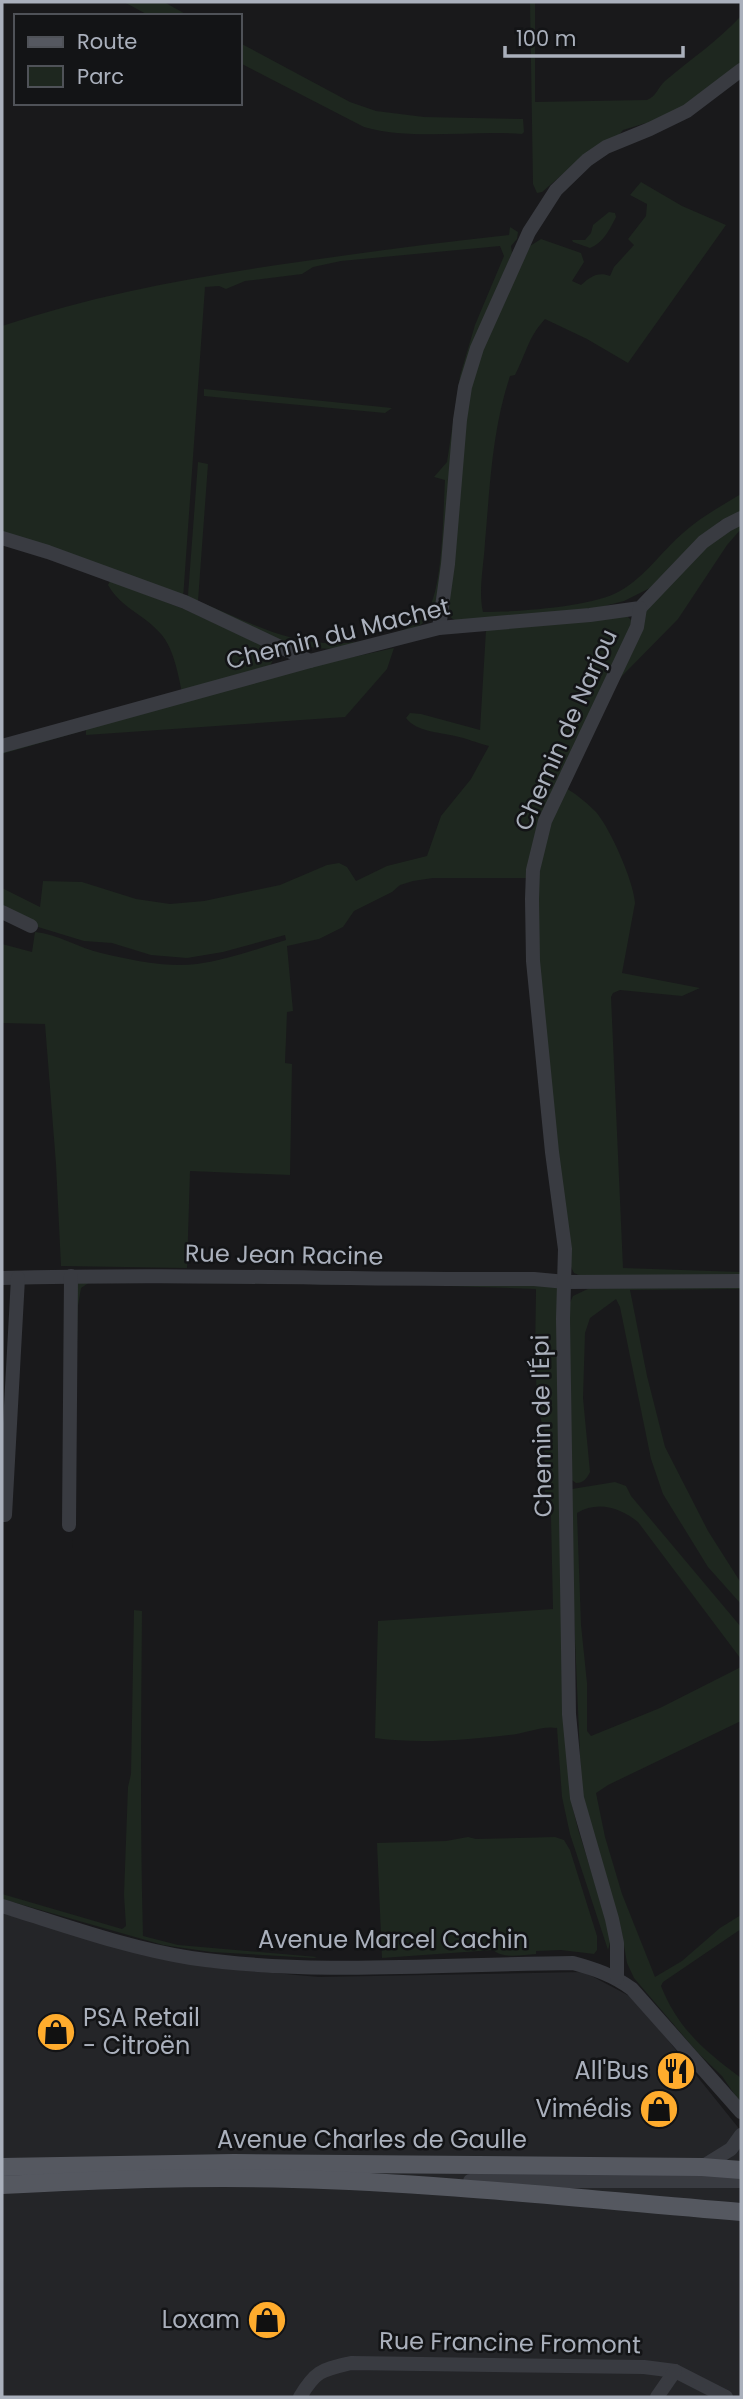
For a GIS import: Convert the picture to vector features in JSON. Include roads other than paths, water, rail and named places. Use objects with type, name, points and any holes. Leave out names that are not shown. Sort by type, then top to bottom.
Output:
[{"type":"main road","name":"Avenue Charles de Gaulle","points":[[2,2167],[247,2163],[741,2169]]},
{"type":"main road","name":"Avenue Charles de Gaulle","points":[[2,2185],[147,2178],[293,2179],[741,2212]]},
{"type":"street","points":[[439,628],[448,564],[460,420],[466,387],[481,337],[529,232],[556,190],[587,160],[606,147],[687,111],[741,70]]},
{"type":"street","points":[[640,608],[703,542],[741,518]]},
{"type":"street","points":[[2,538],[185,602],[310,661]]},
{"type":"street","name":"Chemin du Machet","points":[[2,746],[439,628],[640,608]]},
{"type":"street","name":"Chemin de Narjou","points":[[533,870],[545,821],[637,627],[640,608]]},
{"type":"street","name":"Chemin de l'Épi","points":[[533,870],[533,961],[552,1152],[565,1249],[563,1318],[569,1714],[577,1798],[612,1919],[617,1943],[617,1978]]},
{"type":"street","points":[[2,912],[31,926]]},
{"type":"street","points":[[68,1525],[71,1276]]},
{"type":"street","name":"Rue Jean Racine","points":[[2,1278],[71,1276],[534,1279],[566,1282],[741,1281]]},
{"type":"street","points":[[2,1515],[5,1515],[18,1278]]},
{"type":"street","name":"Avenue Marcel Cachin","points":[[2,1906],[141,1947],[204,1959],[296,1966],[573,1963],[597,1969],[617,1978],[632,1989],[737,2108],[741,2136],[732,2150],[702,2167]]},
{"type":"street","points":[[741,2169],[741,2181]]},
{"type":"street","name":"Avenue Charles de Gaulle","points":[[399,2185],[476,2181],[741,2181]]},
{"type":"street","name":"Rue Francine Fromont","points":[[300,2397],[307,2384],[321,2370],[351,2363],[645,2367],[675,2371],[726,2397]]},
{"type":"street","points":[[657,2397],[675,2371]]},
{"type":"place","name":"PSA Retail - Citroën","points":[[56,2032]]},
{"type":"place","name":"All'Bus","points":[[676,2071]]},
{"type":"place","name":"Vimédis","points":[[659,2109]]},
{"type":"place","name":"Loxam","points":[[267,2320]]}]
